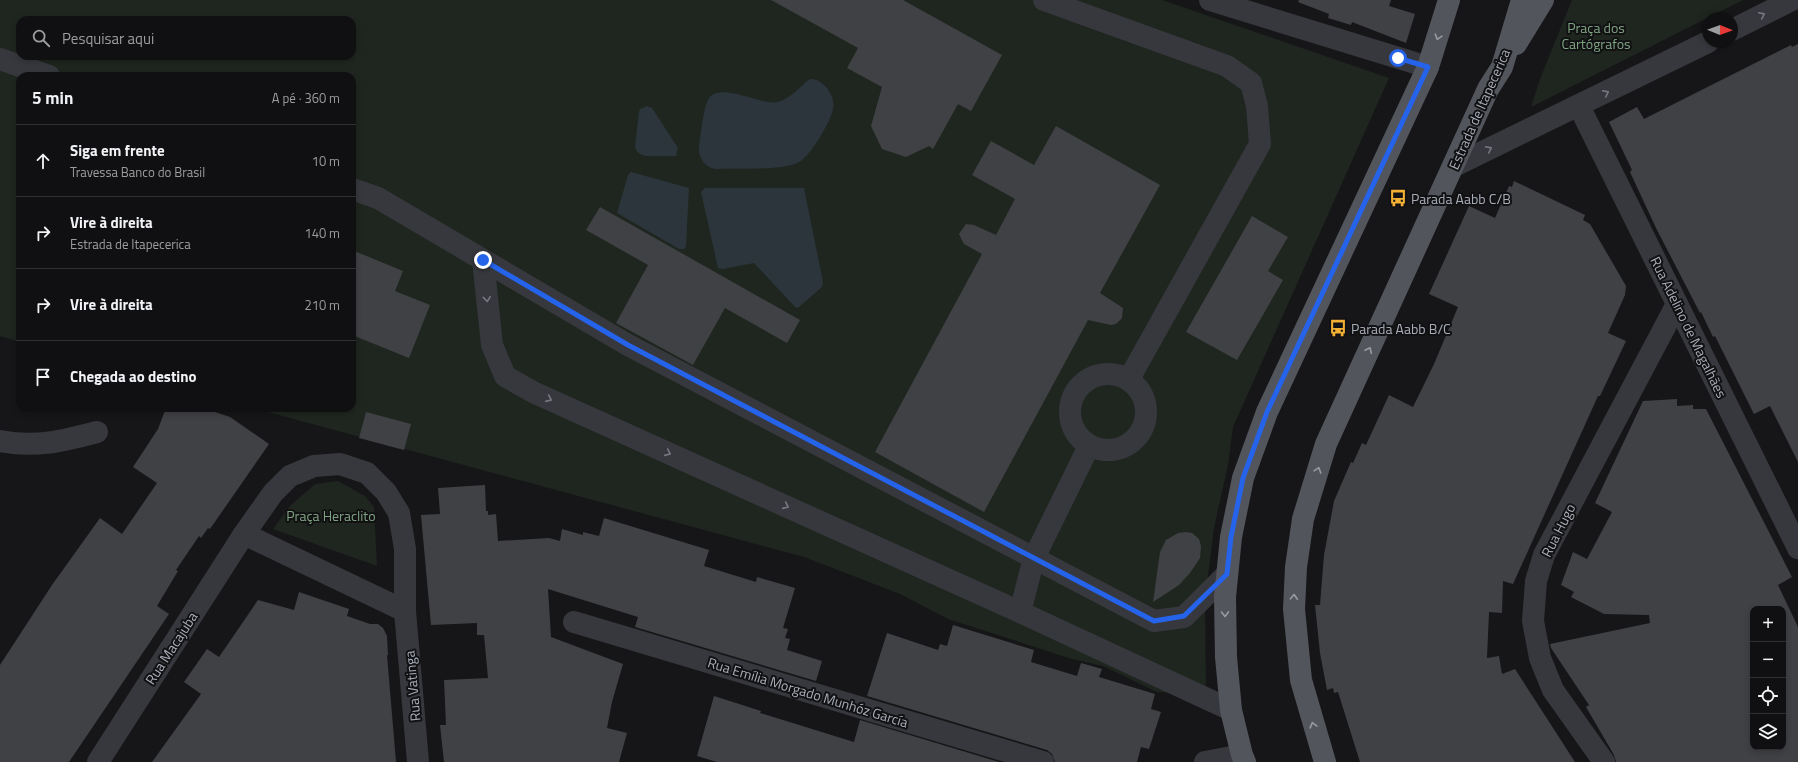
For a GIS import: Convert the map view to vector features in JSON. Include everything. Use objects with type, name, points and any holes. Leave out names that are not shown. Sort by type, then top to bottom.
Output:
[{"type":"main road","points":[[1244,759],[1231,710],[1226,657],[1224,597],[1231,537],[1243,478],[1267,412],[1428,67],[1449,0]]},
{"type":"main road","name":"Estrada de Itapecerica","points":[[1325,762],[1301,680],[1294,609],[1296,567],[1303,519],[1326,444],[1488,89],[1502,67],[1522,0]]},
{"type":"main road","points":[[1502,67],[1543,0]]},
{"type":"street","points":[[1044,0],[1227,66],[1250,83],[1257,106],[1260,144],[1129,379]]},
{"type":"street","points":[[1210,0],[1428,67]]},
{"type":"street","points":[[1738,27],[1793,0],[1798,7]]},
{"type":"street","points":[[1454,166],[1702,45]]},
{"type":"street","points":[[0,59],[37,72]]},
{"type":"street","name":"Rua Adelino de Magalhães","points":[[1579,106],[1798,548]]},
{"type":"street","points":[[356,190],[378,198],[628,345],[1154,621],[1184,616],[1227,574]]},
{"type":"street","points":[[483,260],[492,345],[505,376],[533,392],[1020,612],[1231,710]]},
{"type":"street","name":"Rua Hugo","points":[[1604,762],[1552,690],[1540,658],[1533,621],[1536,581],[1544,555],[1677,304]]},
{"type":"street","points":[[1105,373],[1129,379],[1144,398],[1146,421],[1134,441],[1112,451],[1089,446],[1072,428],[1070,404],[1082,382],[1105,373]]},
{"type":"street","points":[[0,441],[17,444],[57,442],[97,432]]},
{"type":"street","points":[[1020,612],[1034,558],[1089,446]]},
{"type":"street","points":[[340,464],[367,473],[386,492],[399,513],[405,549],[405,611],[244,534],[273,493],[290,476],[314,466],[340,464]]},
{"type":"street","name":"Rua Macajuba","points":[[98,762],[244,534]]},
{"type":"street","name":"Rua Vatinga","points":[[405,611],[418,762]]},
{"type":"street","name":"Rua Emília Morgado Munhóz García","points":[[574,622],[1043,762]]},
{"type":"street","points":[[1205,762],[1244,759]]},
{"type":"green space","points":[[0,0],[1162,0],[1389,78],[1233,427],[1228,465],[1214,528],[1205,600],[1206,693],[1157,692],[1103,666],[1072,659],[948,619],[900,594],[804,557],[268,412],[356,412],[356,72],[16,72],[16,341],[0,336]]},
{"type":"green space","name":"Praça dos Cartógrafos","points":[[1572,0],[1743,0],[1719,12],[1702,12],[1702,21],[1531,107],[1540,79]]},
{"type":"green space","name":"Praça Heraclito","points":[[338,481],[365,496],[374,507],[377,566],[273,529],[290,506],[315,484]]},
{"type":"shaded area","points":[[810,79],[819,81],[826,87],[832,97],[833,106],[831,115],[824,130],[804,159],[792,165],[783,167],[714,169],[701,159],[699,146],[702,122],[708,100],[713,95],[721,92],[740,95],[761,101],[778,102],[791,95]]},
{"type":"shaded area","points":[[647,106],[652,108],[678,148],[676,156],[645,156],[637,152],[635,146],[639,112],[640,109]]},
{"type":"shaded area","points":[[631,172],[689,188],[686,246],[684,249],[679,249],[617,213],[628,175]]},
{"type":"shaded area","points":[[705,188],[804,188],[823,282],[822,287],[796,308],[754,263],[723,269],[718,268],[701,192]]},
{"type":"building","points":[[771,0],[903,0],[1002,55],[971,111],[958,104],[933,149],[929,146],[906,157],[882,149],[871,126],[882,87],[847,68],[858,48]]},
{"type":"building","points":[[1299,0],[1391,0],[1389,6],[1415,14],[1406,43],[1352,22],[1351,25],[1328,18],[1329,14],[1298,2]]},
{"type":"building","points":[[1798,44],[1798,462],[1770,406],[1754,414],[1715,336],[1713,337],[1656,228],[1630,172],[1632,170],[1609,122],[1637,107],[1644,119],[1791,45],[1792,47]]},
{"type":"building","points":[[1056,126],[1160,185],[1100,293],[1123,308],[1122,318],[1116,324],[1111,325],[1088,320],[984,512],[875,452],[982,254],[964,244],[959,234],[966,224],[974,225],[996,235],[1015,199],[972,175],[991,141],[1034,165]]},
{"type":"building","points":[[1514,181],[1585,215],[1583,220],[1590,224],[1626,286],[1625,295],[1608,333],[1626,341],[1600,396],[1598,396],[1513,584],[1503,581],[1502,613],[1489,612],[1487,658],[1499,656],[1502,674],[1515,669],[1575,762],[1360,762],[1338,692],[1334,693],[1333,688],[1327,690],[1320,653],[1315,605],[1320,605],[1324,555],[1334,501],[1351,462],[1353,463],[1362,443],[1366,445],[1389,395],[1413,407],[1434,364],[1458,307],[1429,294],[1469,206],[1495,218],[1509,186],[1512,187]]},
{"type":"building","points":[[600,207],[800,320],[787,343],[725,308],[693,365],[616,323],[648,265],[586,230]]},
{"type":"building","points":[[1252,216],[1288,237],[1268,271],[1283,280],[1237,360],[1186,332]]},
{"type":"building","points":[[356,252],[403,271],[395,291],[430,305],[409,358],[356,337]]},
{"type":"building","points":[[1677,399],[1677,406],[1693,405],[1693,409],[1706,409],[1792,577],[1778,585],[1798,627],[1798,762],[1616,762],[1614,755],[1586,707],[1589,705],[1551,648],[1550,644],[1650,623],[1649,615],[1604,614],[1571,597],[1574,592],[1561,585],[1573,552],[1587,559],[1612,512],[1595,503],[1643,401]]},
{"type":"building","points":[[164,412],[215,412],[230,417],[269,444],[210,529],[208,528],[201,538],[199,536],[176,570],[178,571],[157,606],[169,614],[69,762],[0,762],[0,665],[52,585],[100,518],[122,534],[157,483],[133,467],[158,429]]},
{"type":"building","points":[[366,412],[411,424],[404,450],[359,438]]},
{"type":"building","points":[[485,485],[486,511],[488,511],[488,515],[496,514],[498,541],[549,538],[560,541],[562,529],[583,535],[583,532],[599,536],[604,518],[709,550],[704,566],[756,582],[757,577],[795,588],[783,628],[788,629],[785,638],[790,639],[787,650],[822,661],[816,681],[635,627],[638,617],[548,589],[551,637],[623,664],[612,702],[607,728],[627,733],[619,762],[444,762],[440,725],[446,725],[444,680],[488,678],[484,635],[477,635],[477,623],[431,625],[421,515],[440,514],[438,488]]},
{"type":"building","points":[[1178,533],[1192,533],[1199,539],[1201,546],[1200,558],[1190,573],[1179,585],[1153,602],[1160,552],[1166,540]]},
{"type":"building","points":[[299,592],[349,609],[347,616],[370,624],[378,624],[383,628],[387,636],[387,655],[396,762],[152,762],[201,694],[184,682],[207,649],[219,657],[258,600],[294,610]]},
{"type":"building","points":[[953,625],[1034,650],[1031,662],[1077,676],[1081,663],[1102,669],[1099,677],[1155,694],[1151,709],[1161,712],[1149,749],[1141,747],[1137,762],[1055,762],[1052,754],[1047,750],[867,696],[887,633],[938,650],[940,644],[947,646]]},
{"type":"building","points":[[714,696],[761,711],[760,713],[854,742],[860,720],[999,762],[717,762],[697,756]]},
{"type":"place","name":"Parada Aabb C/B","points":[[1398,198]]},
{"type":"place","name":"Parada Aabb B/C","points":[[1338,328]]},
{"type":"route","points":[[483,260],[628,345],[1154,621],[1184,616],[1227,574],[1231,537],[1243,478],[1267,412],[1428,67],[1398,58]]}]
